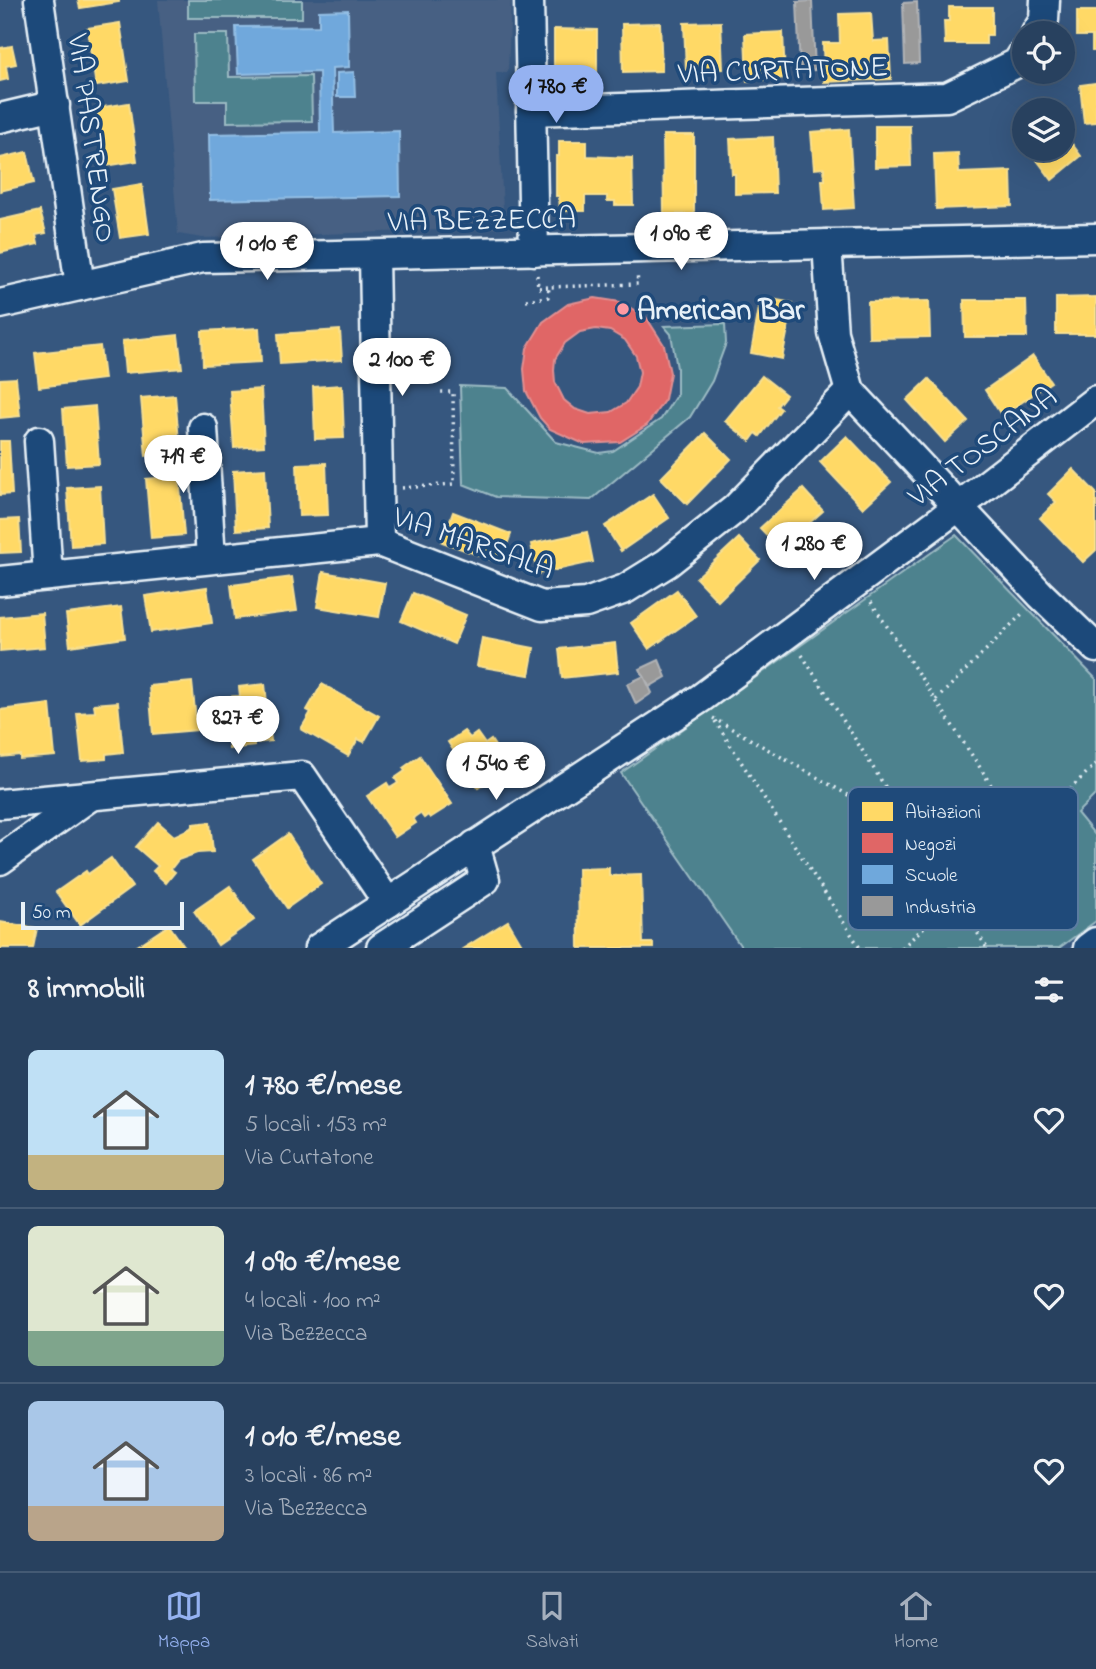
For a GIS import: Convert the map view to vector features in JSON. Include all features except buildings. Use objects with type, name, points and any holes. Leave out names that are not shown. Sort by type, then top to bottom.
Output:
[{"type":"street","name":"VIA PASTRENGO","points":[[39,0],[80,286]]},
{"type":"street","points":[[529,0],[529,263]]},
{"type":"street","points":[[1043,21],[1045,0]]},
{"type":"street","name":"VIA CURTATONE","points":[[531,111],[947,97],[1012,65]]},
{"type":"street","points":[[0,118],[55,105]]},
{"type":"street","name":"VIA BEZZECCA","points":[[0,304],[203,258],[374,255],[529,263],[827,244],[1096,238]]},
{"type":"street","points":[[827,244],[833,333],[850,391],[1041,595],[1096,648]]},
{"type":"street","points":[[374,255],[379,542]]},
{"type":"street","name":"VIA MARSALA","points":[[0,581],[379,542],[541,606],[586,603],[625,589],[667,563],[735,509],[850,391]]},
{"type":"street","name":"VIA TOSCANA","points":[[319,948],[475,845],[707,708],[787,633],[958,508],[1096,400]]},
{"type":"street","points":[[203,428],[211,559]]},
{"type":"street","points":[[39,441],[48,576]]},
{"type":"street","points":[[0,804],[302,776],[388,903]]},
{"type":"street","points":[[0,860],[92,795]]},
{"type":"street","points":[[381,948],[485,880],[475,845]]},
{"type":"path","points":[[529,263],[537,275],[538,288],[638,284],[637,273],[649,273]]},
{"type":"path","points":[[526,300],[548,297],[549,287]]},
{"type":"path","points":[[396,488],[454,484],[453,392],[438,391]]},
{"type":"path","points":[[857,581],[991,787]]},
{"type":"path","points":[[936,700],[1041,595]]},
{"type":"path","points":[[787,633],[885,787]]},
{"type":"path","points":[[707,708],[848,792]]},
{"type":"path","points":[[707,708],[848,929]]},
{"type":"path","points":[[1072,787],[1096,764]]},
{"type":"path","points":[[849,930],[860,948]]},
{"type":"path","points":[[902,948],[921,930]]},
{"type":"path","points":[[975,930],[987,948]]},
{"type":"path","points":[[1070,930],[1092,945]]},
{"type":"shaded area","points":[[158,0],[511,0],[508,72],[496,73],[504,228],[202,238],[178,234]]},
{"type":"green space","points":[[188,0],[302,0],[302,18],[188,18]]},
{"type":"green space","points":[[194,34],[228,34],[229,77],[311,76],[312,121],[227,122],[227,101],[195,101]]},
{"type":"green space","points":[[725,324],[726,343],[712,381],[690,417],[591,500],[496,497],[463,484],[460,386],[507,388],[556,442],[599,453],[613,451],[661,419],[677,394],[677,368],[671,334],[664,326]]},
{"type":"green space","points":[[956,535],[1096,679],[1096,794],[1078,812],[1078,787],[848,787],[848,930],[1078,930],[1078,814],[1096,836],[1096,921],[1059,948],[742,948],[621,773]]},
{"type":"place","name":"American Bar","points":[[623,309]]}]
